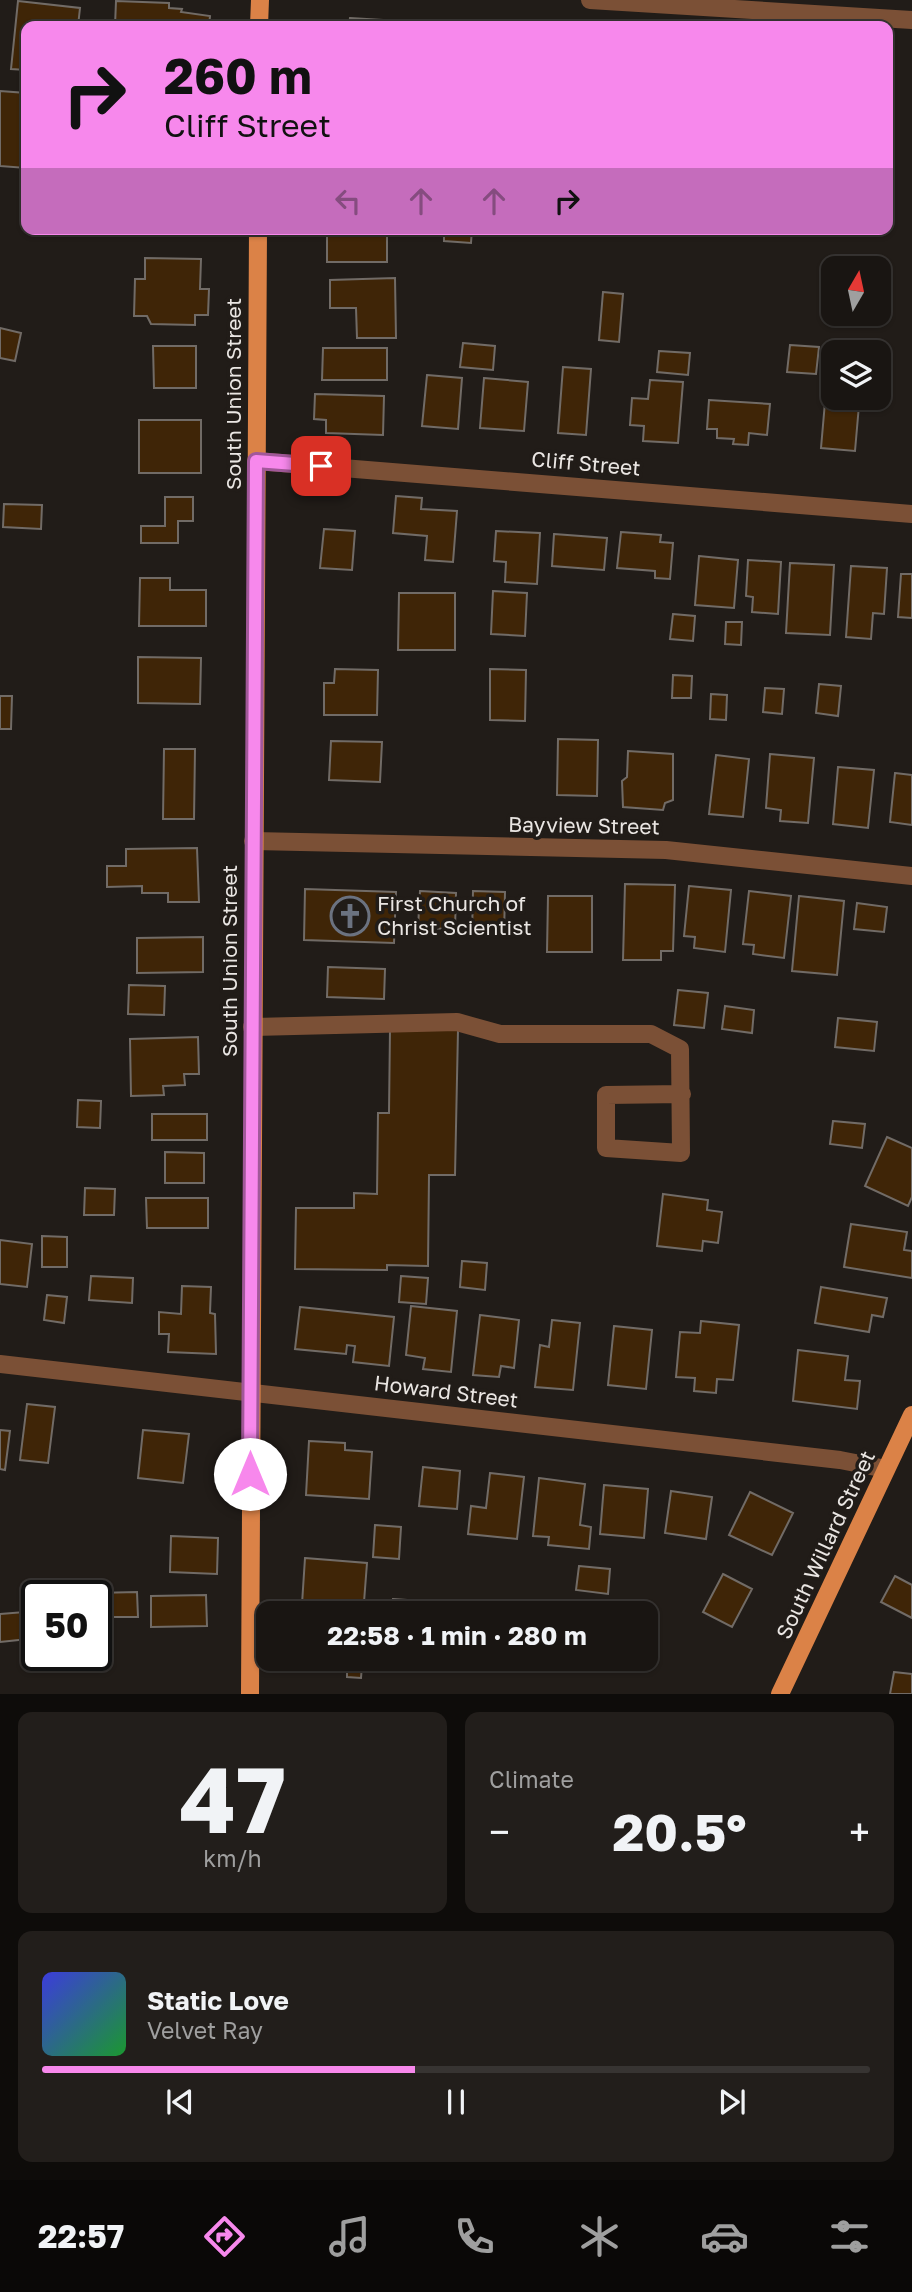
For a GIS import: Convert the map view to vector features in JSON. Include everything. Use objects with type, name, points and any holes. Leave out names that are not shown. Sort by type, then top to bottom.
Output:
[{"type":"main road","points":[[259,21],[260,0]]},
{"type":"main road","name":"South Union Street","points":[[250,1693],[258,235]]},
{"type":"main road","name":"South Willard Street","points":[[780,1693],[912,1415]]},
{"type":"street","points":[[590,0],[912,20]]},
{"type":"street","name":"Cliff Street","points":[[256,461],[912,513]]},
{"type":"street","name":"Bayview Street","points":[[253,841],[666,850],[912,876]]},
{"type":"street","points":[[252,1027],[457,1022],[500,1034],[651,1034],[680,1049],[682,1094],[681,1153],[606,1148],[606,1095],[682,1094]]},
{"type":"street","name":"Howard Street","points":[[0,1364],[840,1460],[886,1469]]},
{"type":"building","points":[[18,1],[80,8],[79,21],[21,21],[21,70],[11,69]]},
{"type":"building","points":[[116,1],[169,3],[169,8],[182,9],[181,12],[210,16],[210,21],[115,21]]},
{"type":"building","points":[[350,18],[399,21],[350,21]]},
{"type":"building","points":[[0,91],[21,93],[21,168],[0,166]]},
{"type":"building","points":[[327,235],[387,235],[387,262],[327,262]]},
{"type":"building","points":[[444,235],[472,235],[471,243],[444,241]]},
{"type":"building","points":[[145,258],[201,259],[200,289],[209,289],[208,315],[195,315],[195,325],[151,324],[147,316],[134,316],[135,279],[145,279]]},
{"type":"building","points":[[395,278],[396,338],[357,338],[356,308],[330,308],[330,280]]},
{"type":"building","points":[[603,292],[623,294],[619,342],[599,340]]},
{"type":"building","points":[[0,328],[21,333],[15,361],[0,358]]},
{"type":"building","points":[[463,343],[495,346],[493,370],[460,367]]},
{"type":"building","points":[[790,345],[819,347],[816,374],[787,372]]},
{"type":"building","points":[[153,346],[196,346],[196,388],[154,388]]},
{"type":"building","points":[[323,348],[387,348],[387,380],[322,380]]},
{"type":"building","points":[[659,351],[690,353],[688,375],[657,372]]},
{"type":"building","points":[[563,367],[591,369],[586,435],[558,433]]},
{"type":"building","points":[[427,375],[462,378],[458,429],[422,426]]},
{"type":"building","points":[[484,378],[528,382],[524,431],[480,428]]},
{"type":"building","points":[[650,380],[683,382],[678,443],[643,441],[644,426],[630,425],[632,398],[648,399]]},
{"type":"building","points":[[315,394],[384,396],[383,435],[326,433],[326,420],[314,419]]},
{"type":"building","points":[[709,400],[770,404],[767,435],[749,433],[748,445],[733,444],[734,439],[717,438],[717,429],[707,429]]},
{"type":"building","points":[[824,410],[859,410],[855,451],[821,448]]},
{"type":"building","points":[[139,420],[201,420],[201,473],[139,473]]},
{"type":"building","points":[[396,496],[422,498],[421,509],[457,511],[453,562],[425,560],[427,536],[393,533]]},
{"type":"building","points":[[165,497],[193,497],[193,521],[178,521],[178,543],[141,543],[141,526],[165,526]]},
{"type":"building","points":[[4,504],[42,505],[41,529],[3,527]]},
{"type":"building","points":[[324,529],[355,531],[352,570],[320,568]]},
{"type":"building","points":[[496,531],[540,533],[537,584],[505,582],[506,562],[494,561]]},
{"type":"building","points":[[621,532],[661,535],[660,542],[673,543],[670,579],[655,578],[655,571],[617,568]]},
{"type":"building","points":[[554,534],[607,538],[604,570],[552,566]]},
{"type":"building","points":[[699,556],[738,560],[734,608],[695,605]]},
{"type":"building","points":[[748,560],[781,562],[778,614],[752,612],[753,597],[746,596]]},
{"type":"building","points":[[790,563],[834,565],[830,635],[786,633]]},
{"type":"building","points":[[851,566],[887,568],[884,614],[873,613],[871,639],[846,637]]},
{"type":"building","points":[[901,574],[912,574],[912,618],[898,617]]},
{"type":"building","points":[[140,578],[170,578],[170,590],[206,590],[206,626],[139,626]]},
{"type":"building","points":[[493,591],[527,593],[525,636],[491,634]]},
{"type":"building","points":[[399,593],[455,593],[455,650],[398,650]]},
{"type":"building","points":[[673,614],[695,616],[693,641],[670,639]]},
{"type":"building","points":[[726,622],[742,622],[741,645],[725,644]]},
{"type":"building","points":[[138,657],[201,658],[200,704],[138,703]]},
{"type":"building","points":[[335,669],[378,670],[377,715],[324,715],[324,683],[334,683]]},
{"type":"building","points":[[490,669],[526,670],[525,721],[490,720]]},
{"type":"building","points":[[673,675],[692,676],[691,698],[672,698]]},
{"type":"building","points":[[819,684],[841,686],[838,716],[816,713]]},
{"type":"building","points":[[765,688],[784,689],[782,714],[763,712]]},
{"type":"building","points":[[711,694],[727,695],[726,720],[710,719]]},
{"type":"building","points":[[0,696],[12,696],[11,729],[0,729]]},
{"type":"building","points":[[558,739],[598,740],[597,796],[557,795]]},
{"type":"building","points":[[331,741],[382,742],[380,782],[329,780]]},
{"type":"building","points":[[164,749],[195,749],[194,819],[163,819]]},
{"type":"building","points":[[628,751],[673,754],[673,800],[665,803],[663,810],[623,807],[622,781],[627,777]]},
{"type":"building","points":[[770,754],[814,758],[808,823],[780,821],[781,810],[766,808]]},
{"type":"building","points":[[716,755],[749,759],[743,817],[709,814]]},
{"type":"building","points":[[838,767],[874,770],[868,828],[833,824]]},
{"type":"building","points":[[895,773],[912,775],[912,825],[890,822]]},
{"type":"building","points":[[197,848],[199,902],[168,902],[168,893],[142,893],[142,886],[107,887],[107,866],[126,866],[126,849]]},
{"type":"building","points":[[625,884],[675,885],[673,951],[661,951],[661,960],[623,960]]},
{"type":"building","points":[[689,886],[731,890],[725,952],[694,948],[695,937],[684,936]]},
{"type":"building","name":"First Church of Christ Scientist","points":[[305,889],[396,892],[394,943],[304,940]]},
{"type":"building","points":[[420,891],[456,893],[455,929],[418,928]]},
{"type":"building","points":[[473,891],[505,892],[504,935],[472,934]]},
{"type":"building","points":[[749,891],[791,896],[784,958],[753,954],[754,945],[743,944]]},
{"type":"building","points":[[548,896],[592,896],[592,952],[547,952]]},
{"type":"building","points":[[799,896],[844,901],[837,975],[792,971]]},
{"type":"building","points":[[857,903],[887,907],[884,932],[854,929]]},
{"type":"building","points":[[203,937],[203,972],[137,973],[137,938]]},
{"type":"building","points":[[328,967],[385,969],[384,999],[327,997]]},
{"type":"building","points":[[129,985],[165,986],[164,1015],[128,1014]]},
{"type":"building","points":[[678,990],[708,993],[704,1028],[674,1025]]},
{"type":"building","points":[[725,1006],[754,1010],[752,1033],[722,1029]]},
{"type":"building","points":[[838,1018],[877,1022],[874,1051],[835,1047]]},
{"type":"building","points":[[390,1029],[458,1030],[455,1175],[429,1175],[428,1266],[387,1265],[387,1270],[295,1269],[296,1208],[354,1208],[354,1193],[377,1194],[378,1113],[389,1113]]},
{"type":"building","points":[[198,1037],[199,1074],[184,1074],[185,1085],[163,1086],[164,1095],[131,1096],[130,1039]]},
{"type":"building","points":[[78,1100],[101,1101],[100,1128],[77,1127]]},
{"type":"building","points":[[152,1114],[207,1114],[207,1140],[152,1140]]},
{"type":"building","points":[[833,1121],[865,1124],[862,1148],[830,1144]]},
{"type":"building","points":[[887,1137],[912,1148],[912,1197],[908,1206],[865,1186]]},
{"type":"building","points":[[165,1152],[204,1153],[204,1183],[165,1183]]},
{"type":"building","points":[[85,1188],[115,1189],[114,1215],[84,1215]]},
{"type":"building","points":[[663,1194],[708,1200],[707,1210],[722,1212],[718,1243],[703,1241],[702,1251],[657,1246]]},
{"type":"building","points":[[146,1198],[208,1198],[208,1228],[147,1228]]},
{"type":"building","points":[[851,1224],[907,1232],[904,1250],[912,1251],[912,1278],[844,1267]]},
{"type":"building","points":[[42,1236],[67,1237],[67,1267],[42,1267]]},
{"type":"building","points":[[0,1240],[32,1244],[27,1287],[0,1284]]},
{"type":"building","points":[[462,1261],[487,1263],[485,1290],[460,1287]]},
{"type":"building","points":[[91,1276],[133,1278],[132,1303],[89,1300]]},
{"type":"building","points":[[401,1276],[428,1278],[426,1304],[399,1302]]},
{"type":"building","points":[[182,1286],[211,1287],[210,1313],[215,1314],[216,1354],[168,1352],[169,1334],[159,1334],[159,1312],[181,1314]]},
{"type":"building","points":[[821,1287],[887,1298],[883,1317],[872,1315],[869,1332],[815,1323]]},
{"type":"building","points":[[47,1295],[67,1297],[64,1323],[44,1320]]},
{"type":"building","points":[[411,1306],[457,1311],[451,1372],[423,1369],[425,1358],[406,1355]]},
{"type":"building","points":[[300,1307],[394,1317],[389,1366],[353,1362],[355,1346],[347,1345],[346,1354],[295,1349]]},
{"type":"building","points":[[480,1315],[519,1320],[514,1368],[501,1366],[499,1377],[473,1375]]},
{"type":"building","points":[[552,1320],[580,1323],[573,1390],[535,1387],[540,1345],[549,1347]]},
{"type":"building","points":[[701,1321],[739,1325],[733,1380],[717,1379],[716,1393],[694,1391],[695,1378],[676,1377],[680,1332],[700,1333]]},
{"type":"building","points":[[614,1326],[652,1330],[646,1389],[608,1385]]},
{"type":"building","points":[[798,1350],[848,1356],[845,1380],[860,1381],[857,1409],[793,1401]]},
{"type":"building","points":[[27,1404],[55,1407],[48,1463],[20,1460]]},
{"type":"building","points":[[0,1430],[10,1431],[5,1470],[0,1469]]},
{"type":"building","points":[[143,1430],[189,1434],[183,1483],[138,1478]]},
{"type":"building","points":[[309,1441],[345,1443],[345,1450],[372,1452],[369,1499],[306,1495]]},
{"type":"building","points":[[423,1467],[460,1471],[457,1509],[419,1506]]},
{"type":"building","points":[[490,1473],[524,1477],[517,1539],[468,1534],[471,1506],[486,1508]]},
{"type":"building","points":[[539,1478],[585,1484],[580,1525],[591,1527],[589,1549],[548,1545],[549,1537],[533,1536]]},
{"type":"building","points":[[604,1485],[648,1489],[644,1538],[600,1534]]},
{"type":"building","points":[[671,1491],[712,1497],[706,1539],[665,1533]]},
{"type":"building","points":[[750,1492],[793,1513],[772,1555],[729,1535]]},
{"type":"building","points":[[375,1525],[401,1527],[399,1559],[373,1557]]},
{"type":"building","points":[[171,1536],[218,1538],[217,1574],[170,1572]]},
{"type":"building","points":[[305,1558],[367,1563],[364,1601],[302,1601]]},
{"type":"building","points":[[579,1566],[610,1569],[608,1594],[576,1590]]},
{"type":"building","points":[[723,1574],[752,1589],[732,1627],[703,1612]]},
{"type":"building","points":[[895,1576],[912,1585],[912,1618],[881,1602]]},
{"type":"building","points":[[137,1592],[138,1617],[112,1617],[112,1593]]},
{"type":"building","points":[[206,1595],[207,1626],[151,1627],[151,1596]]},
{"type":"building","points":[[21,1612],[21,1640],[0,1642],[0,1614]]},
{"type":"building","points":[[347,1671],[362,1671],[361,1678],[347,1677]]},
{"type":"building","points":[[894,1672],[912,1674],[912,1694],[890,1694]]},
{"type":"place","name":"First Church of Christ Scientist","points":[[350,916]]},
{"type":"route","points":[[250,1474],[256,461],[321,466]]}]
